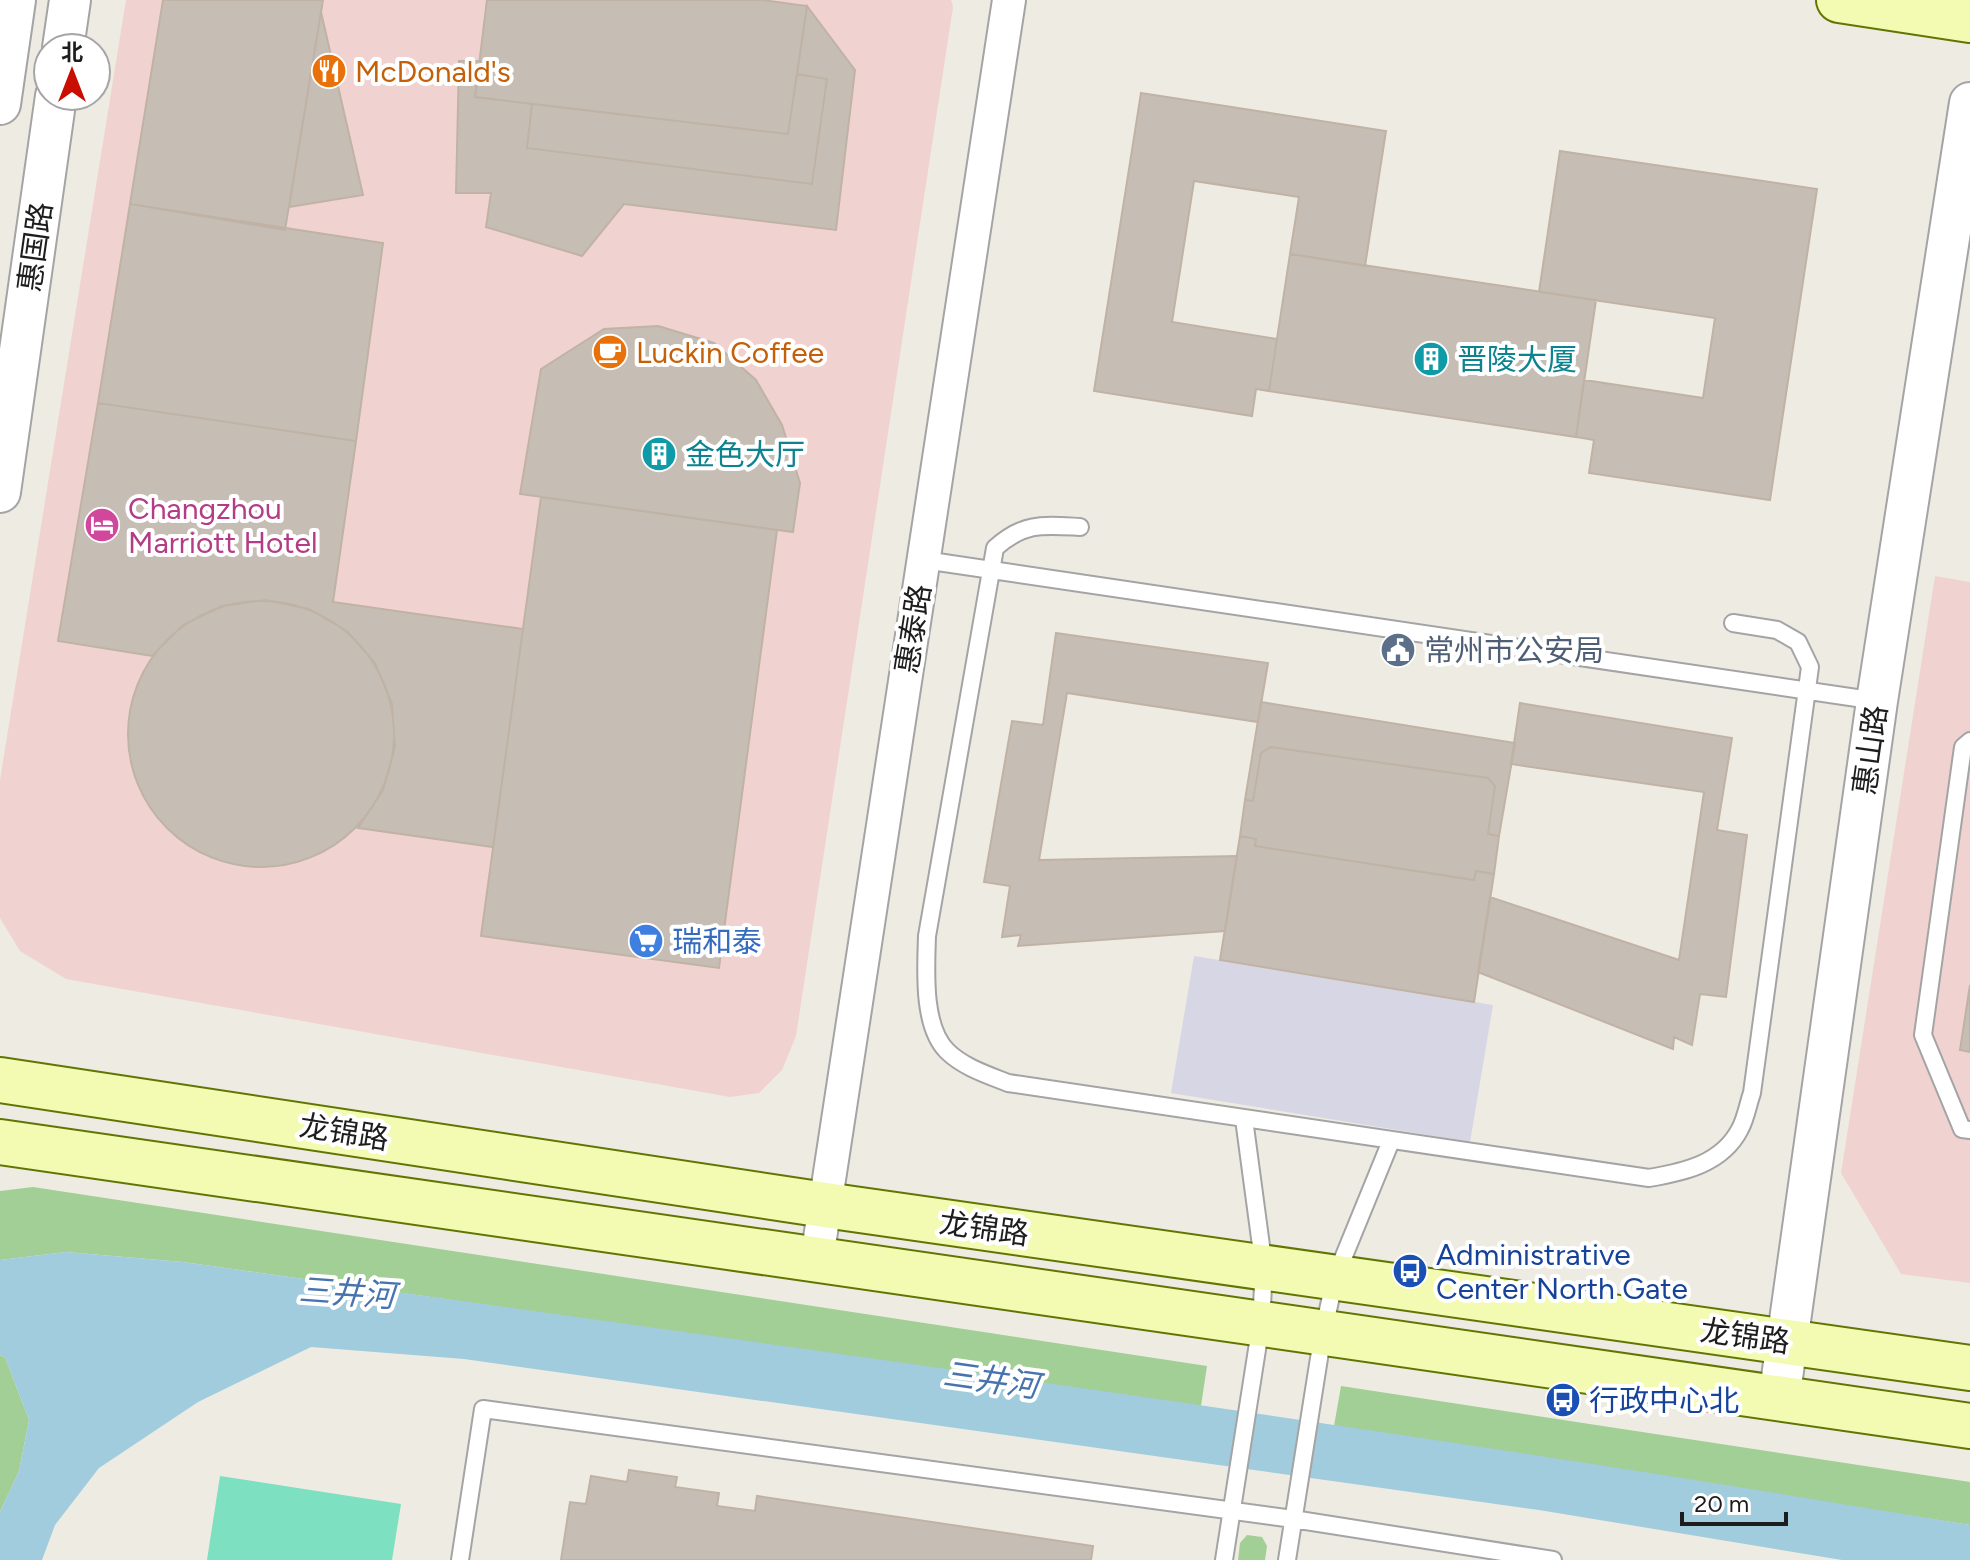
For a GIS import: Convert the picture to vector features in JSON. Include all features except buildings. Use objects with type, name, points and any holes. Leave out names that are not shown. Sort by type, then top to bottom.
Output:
[{"type":"main road","points":[[1839,0],[1970,20]]},
{"type":"main road","name":"龙锦路","points":[[0,1080],[825,1205],[1970,1368]]},
{"type":"main road","name":"龙锦路","points":[[0,1142],[1970,1426]]},
{"type":"street","points":[[0,104],[15,0]]},
{"type":"street","points":[[65,32],[70,0]]},
{"type":"street","name":"惠泰路","points":[[817,1258],[1009,0]]},
{"type":"street","name":"惠山路","points":[[1779,1399],[1877,701],[1970,103]]},
{"type":"street","name":"惠国路","points":[[0,492],[54,112]]},
{"type":"lane","points":[[1080,527],[1040,524],[1012,533],[995,548],[927,936],[926,984],[933,1025],[946,1050],[976,1070],[1008,1083],[1391,1141],[1649,1178],[1683,1172],[1718,1156],[1740,1130],[1752,1093],[1810,667],[1798,642],[1777,630],[1733,623]]},
{"type":"lane","points":[[924,560],[1877,701]]},
{"type":"lane","points":[[1970,741],[1963,747],[1923,1035],[1962,1129],[1970,1130]]},
{"type":"lane","points":[[1224,1560],[1261,1324],[1264,1268],[1244,1119]]},
{"type":"lane","points":[[1287,1560],[1323,1333],[1335,1278],[1391,1141]]},
{"type":"lane","points":[[460,1560],[483,1409],[1293,1519],[1553,1560]]},
{"type":"shaded area","points":[[126,0],[951,0],[953,7],[796,1036],[782,1070],[759,1093],[730,1097],[66,979],[20,951],[0,918],[0,780],[108,112],[112,112],[112,87]]},
{"type":"shaded area","points":[[1935,576],[1970,582],[1970,1283],[1901,1274],[1841,1173]]},
{"type":"shaded area","points":[[1194,956],[1493,1005],[1470,1142],[1171,1093]]},
{"type":"green space","points":[[33,1187],[1207,1366],[1201,1406],[183,1262],[66,1252],[0,1260],[0,1191]]},
{"type":"green space","points":[[0,1355],[5,1357],[29,1420],[19,1471],[0,1512]]},
{"type":"green space","points":[[1341,1386],[1970,1482],[1970,1525],[1334,1426]]},
{"type":"green space","points":[[220,1476],[401,1504],[392,1560],[207,1560]]},
{"type":"green space","points":[[1247,1535],[1262,1537],[1267,1546],[1265,1560],[1238,1560],[1240,1543]]},
{"type":"water","name":"三井河","points":[[66,1252],[183,1262],[854,1356],[1747,1488],[1970,1525],[1970,1560],[1842,1560],[1539,1510],[464,1359],[311,1347],[198,1402],[99,1468],[55,1525],[42,1560],[0,1560],[0,1512],[19,1471],[29,1420],[5,1357],[0,1355],[0,1260]]},
{"type":"place","name":"McDonald's","points":[[329,71]]},
{"type":"place","name":"Luckin Coffee","points":[[610,352]]},
{"type":"place","name":"晋陵大厦","points":[[1431,359]]},
{"type":"place","name":"金色大厅","points":[[659,454]]},
{"type":"place","name":"Changzhou Marriott Hotel","points":[[102,525]]},
{"type":"place","name":"常州市公安局","points":[[1398,650]]},
{"type":"place","name":"瑞和泰","points":[[646,941]]},
{"type":"place","name":"Administrative Center North Gate","points":[[1410,1271]]},
{"type":"place","name":"行政中心北","points":[[1563,1400]]}]
